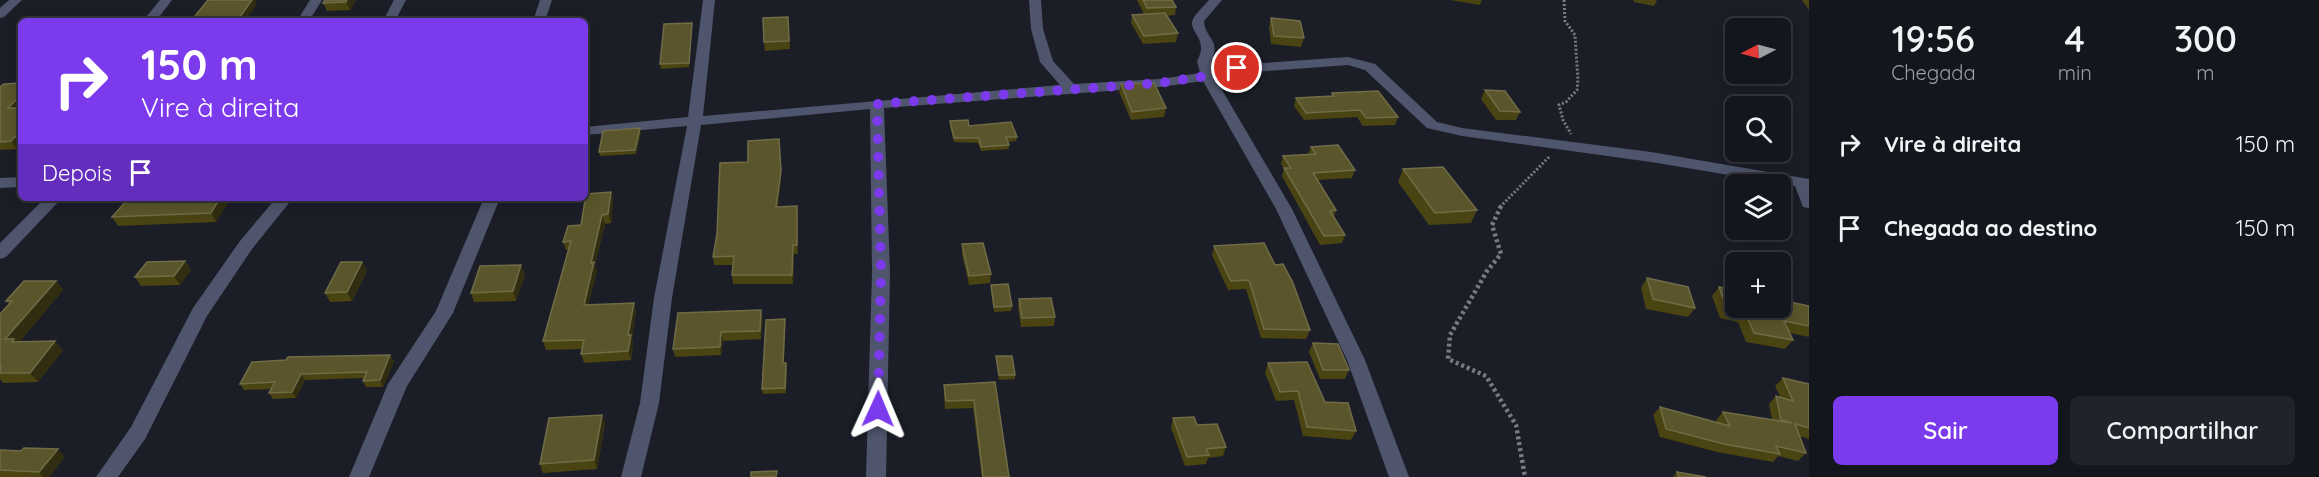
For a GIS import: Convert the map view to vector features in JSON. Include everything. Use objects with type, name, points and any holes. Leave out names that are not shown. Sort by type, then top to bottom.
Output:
[{"type":"street","points":[[0,15],[16,0]]},
{"type":"street","points":[[151,18],[166,0]]},
{"type":"street","points":[[305,18],[316,0]]},
{"type":"street","points":[[391,18],[400,0]]},
{"type":"street","points":[[541,18],[546,0]]},
{"type":"street","points":[[631,477],[637,458],[657,356],[663,300],[694,121],[709,0]]},
{"type":"street","points":[[1035,0],[1037,28],[1047,62],[1071,89]]},
{"type":"street","points":[[1216,0],[1198,21],[1198,27],[1207,39],[1209,52],[1204,61],[1207,76],[1289,220],[1356,360],[1399,477]]},
{"type":"street","points":[[588,131],[877,104],[1160,83],[1207,76],[1223,70],[1348,61],[1370,67],[1432,125],[1462,132],[1651,158],[1805,184],[1809,203]]},
{"type":"street","points":[[876,477],[881,273],[877,104]]},
{"type":"street","points":[[0,183],[18,182]]},
{"type":"street","points":[[0,253],[51,201]]},
{"type":"street","points":[[106,477],[138,433],[199,313],[246,245],[283,201]]},
{"type":"street","points":[[359,477],[398,384],[444,313],[491,201]]},
{"type":"path","points":[[1564,0],[1565,21],[1575,35],[1578,79],[1577,90],[1566,102],[1559,105],[1563,120],[1572,135],[1593,150]]},
{"type":"path","points":[[1525,477],[1516,425],[1486,376],[1448,359],[1450,335],[1487,271],[1501,254],[1492,225],[1502,204],[1553,153]]},
{"type":"building","points":[[208,0],[252,0],[239,18],[193,18]]},
{"type":"building","points":[[325,0],[347,0],[346,2],[323,3]]},
{"type":"building","points":[[1143,0],[1172,0],[1176,7],[1147,8]]},
{"type":"building","points":[[1165,13],[1178,33],[1144,36],[1132,15]]},
{"type":"building","points":[[788,17],[789,41],[764,42],[763,18]]},
{"type":"building","points":[[1271,18],[1300,21],[1304,38],[1274,36]]},
{"type":"building","points":[[692,23],[689,63],[660,64],[664,24]]},
{"type":"building","points":[[18,83],[18,98],[8,108],[18,108],[18,134],[11,141],[0,142],[0,87],[4,84]]},
{"type":"building","points":[[1154,83],[1166,108],[1132,112],[1121,84]]},
{"type":"building","points":[[1485,90],[1505,91],[1520,112],[1500,111]]},
{"type":"building","points":[[1378,91],[1398,117],[1366,118],[1360,110],[1306,113],[1296,98],[1334,96],[1332,93]]},
{"type":"building","points":[[968,120],[969,126],[1011,122],[1017,137],[1006,137],[1009,145],[981,147],[979,138],[954,138],[950,121]]},
{"type":"building","points":[[640,128],[635,150],[599,152],[603,131]]},
{"type":"building","points":[[779,139],[781,171],[776,207],[797,206],[797,245],[793,245],[792,275],[732,275],[734,256],[713,257],[717,234],[720,163],[748,162],[748,141]]},
{"type":"building","points":[[1338,145],[1355,170],[1313,173],[1336,210],[1330,211],[1345,235],[1324,236],[1284,168],[1291,168],[1283,156],[1316,154],[1311,147]]},
{"type":"building","points":[[1443,167],[1477,210],[1435,213],[1403,169]]},
{"type":"building","points":[[611,192],[608,214],[602,215],[584,305],[634,303],[628,335],[631,335],[628,351],[581,354],[584,340],[543,341],[571,241],[563,242],[568,226],[581,225],[588,194]]},
{"type":"building","points":[[126,201],[218,201],[211,213],[112,217]]},
{"type":"building","points":[[983,243],[991,274],[969,276],[962,244]]},
{"type":"building","points":[[1264,243],[1275,265],[1283,264],[1293,283],[1310,330],[1264,329],[1249,280],[1231,281],[1214,246]]},
{"type":"building","points":[[185,261],[174,276],[135,277],[147,262]]},
{"type":"building","points":[[341,262],[362,262],[347,292],[325,293]]},
{"type":"building","points":[[521,265],[513,291],[471,293],[480,266]]},
{"type":"building","points":[[1647,278],[1688,287],[1695,308],[1653,299]]},
{"type":"building","points":[[24,281],[56,281],[5,339],[14,339],[12,342],[55,341],[30,373],[0,373],[0,314],[12,301],[6,301]]},
{"type":"building","points":[[1008,284],[1012,306],[994,307],[991,285]]},
{"type":"building","points":[[1719,287],[1725,288],[1725,304]]},
{"type":"building","points":[[1051,298],[1055,317],[1022,318],[1019,299]]},
{"type":"building","points":[[1791,302],[1809,306],[1809,326],[1784,321],[1793,340],[1754,333],[1748,318],[1791,318]]},
{"type":"building","points":[[761,310],[760,331],[721,332],[720,347],[673,349],[678,313]]},
{"type":"building","points":[[785,319],[783,363],[786,363],[785,388],[762,389],[766,320]]},
{"type":"building","points":[[1313,343],[1338,344],[1349,370],[1323,370]]},
{"type":"building","points":[[390,355],[380,380],[363,381],[367,372],[301,374],[292,392],[269,393],[275,382],[240,384],[252,362],[286,360],[288,357]]},
{"type":"building","points":[[996,356],[1012,356],[1015,375],[999,375]]},
{"type":"building","points":[[1307,362],[1325,402],[1348,403],[1356,431],[1307,427],[1298,391],[1280,392],[1268,363]]},
{"type":"building","points":[[1783,378],[1809,384],[1809,428],[1795,424],[1806,453],[1776,446],[1780,454],[1724,444],[1666,429],[1660,407],[1730,426],[1723,412],[1792,423],[1781,420],[1776,396],[1793,401]]},
{"type":"building","points":[[995,382],[1009,477],[983,477],[974,400],[946,401],[944,385]]},
{"type":"building","points":[[602,415],[594,460],[540,464],[549,418]]},
{"type":"building","points":[[1194,417],[1197,425],[1217,424],[1226,447],[1206,449],[1209,455],[1187,457],[1173,418]]},
{"type":"building","points":[[24,448],[58,449],[39,472],[0,470],[0,450],[21,451]]},
{"type":"building","points":[[777,471],[776,477],[751,477],[751,472]]},
{"type":"building","points":[[1677,472],[1706,477],[1679,477]]},
{"type":"route","points":[[878,409],[881,273],[877,104],[1160,83],[1207,76],[1237,68]]}]
